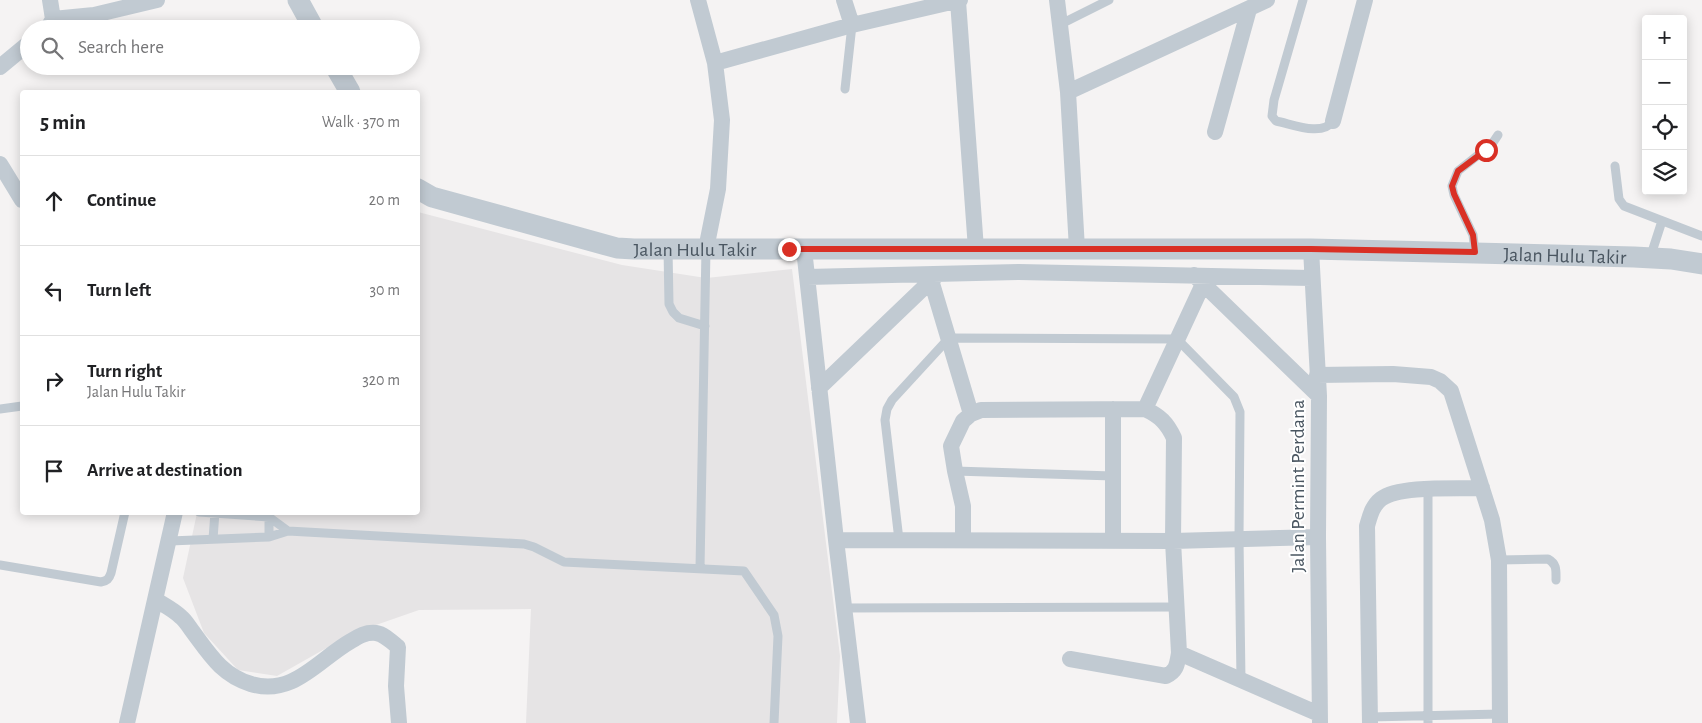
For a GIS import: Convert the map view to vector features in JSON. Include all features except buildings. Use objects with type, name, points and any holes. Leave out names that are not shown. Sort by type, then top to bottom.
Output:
[{"type":"street","points":[[50,0],[50,20]]},
{"type":"street","points":[[70,20],[157,0]]},
{"type":"street","points":[[298,0],[309,20]]},
{"type":"street","points":[[698,0],[715,63],[722,120],[718,189],[706,249]]},
{"type":"street","points":[[844,0],[852,26]]},
{"type":"street","points":[[715,63],[852,26],[959,0],[976,248]]},
{"type":"street","points":[[1056,0],[1068,92],[1077,249]]},
{"type":"street","points":[[1333,121],[1366,0]]},
{"type":"street","points":[[1068,92],[1260,3]]},
{"type":"street","points":[[1215,132],[1260,3]]},
{"type":"street","points":[[0,67],[20,51]]},
{"type":"street","points":[[338,75],[344,90]]},
{"type":"street","points":[[0,164],[20,197]]},
{"type":"street","name":"Jalan Hulu Takir","points":[[420,190],[432,197],[617,248],[1311,249],[1650,258],[1702,264]]},
{"type":"street","points":[[804,249],[858,723]]},
{"type":"street","name":"Jalan Permint Perdana","points":[[1311,249],[1319,396],[1320,719]]},
{"type":"street","points":[[807,277],[935,277],[1019,272],[1199,280],[1312,278]]},
{"type":"street","points":[[935,277],[949,338],[971,414]]},
{"type":"street","points":[[819,388],[935,277]]},
{"type":"street","points":[[1145,410],[1177,339],[1199,280]]},
{"type":"street","points":[[1199,280],[1319,396]]},
{"type":"street","points":[[1317,374],[1393,374],[1431,377],[1440,381],[1451,391],[1492,520],[1499,560],[1500,718]]},
{"type":"street","points":[[1113,409],[1114,541]]},
{"type":"street","points":[[964,540],[963,506],[951,446],[963,421],[971,414],[981,410],[1145,410],[1158,415],[1168,425],[1174,438],[1173,541],[1179,653],[1176,667],[1172,673],[1166,676],[1070,659]]},
{"type":"street","points":[[1370,720],[1367,526],[1372,510],[1381,499],[1394,492],[1482,488]]},
{"type":"street","points":[[127,723],[175,515]]},
{"type":"street","points":[[836,540],[1173,541],[1318,537]]},
{"type":"street","points":[[156,600],[182,617],[222,669],[232,676],[253,685],[276,687],[289,684],[345,644],[367,632],[378,633],[398,647],[396,686],[399,723]]},
{"type":"street","points":[[1179,653],[1241,680],[1320,719]]},
{"type":"lane","points":[[1059,25],[1109,0]]},
{"type":"lane","points":[[1302,0],[1274,100],[1272,116],[1276,121],[1318,129],[1326,128],[1333,121]]},
{"type":"lane","points":[[845,89],[852,26]]},
{"type":"lane","points":[[1475,252],[1473,235],[1452,186],[1458,171],[1492,144],[1498,135]]},
{"type":"lane","points":[[1616,166],[1619,200],[1624,206],[1702,236]]},
{"type":"lane","points":[[1650,258],[1662,222]]},
{"type":"lane","points":[[668,249],[669,304],[679,318],[705,326]]},
{"type":"lane","points":[[700,568],[706,249]]},
{"type":"lane","points":[[898,540],[885,420],[886,409],[949,338],[1177,339],[1234,397],[1240,412],[1241,680]]},
{"type":"lane","points":[[0,409],[20,406]]},
{"type":"lane","points":[[955,471],[1113,476]]},
{"type":"lane","points":[[1428,489],[1428,720]]},
{"type":"lane","points":[[0,566],[101,582],[106,581],[110,578],[124,515]]},
{"type":"lane","points":[[213,539],[215,515]]},
{"type":"lane","points":[[269,515],[288,531]]},
{"type":"lane","points":[[268,537],[269,515]]},
{"type":"lane","points":[[170,541],[268,537],[288,531],[524,544],[564,562],[744,571],[774,615],[778,636],[774,723]]},
{"type":"lane","points":[[1499,560],[1548,559],[1556,566],[1556,580]]},
{"type":"lane","points":[[844,608],[1177,607]]},
{"type":"lane","points":[[1370,720],[1500,718]]},
{"type":"shaded area","points":[[420,213],[622,265],[706,278],[792,269],[840,656],[837,723],[526,723],[531,609],[419,610],[353,633],[277,676],[238,670],[204,633],[183,578],[197,515],[420,515]]},
{"type":"route","points":[[789,249],[1311,249],[1475,252],[1473,235],[1452,186],[1458,171],[1486,150]]}]
